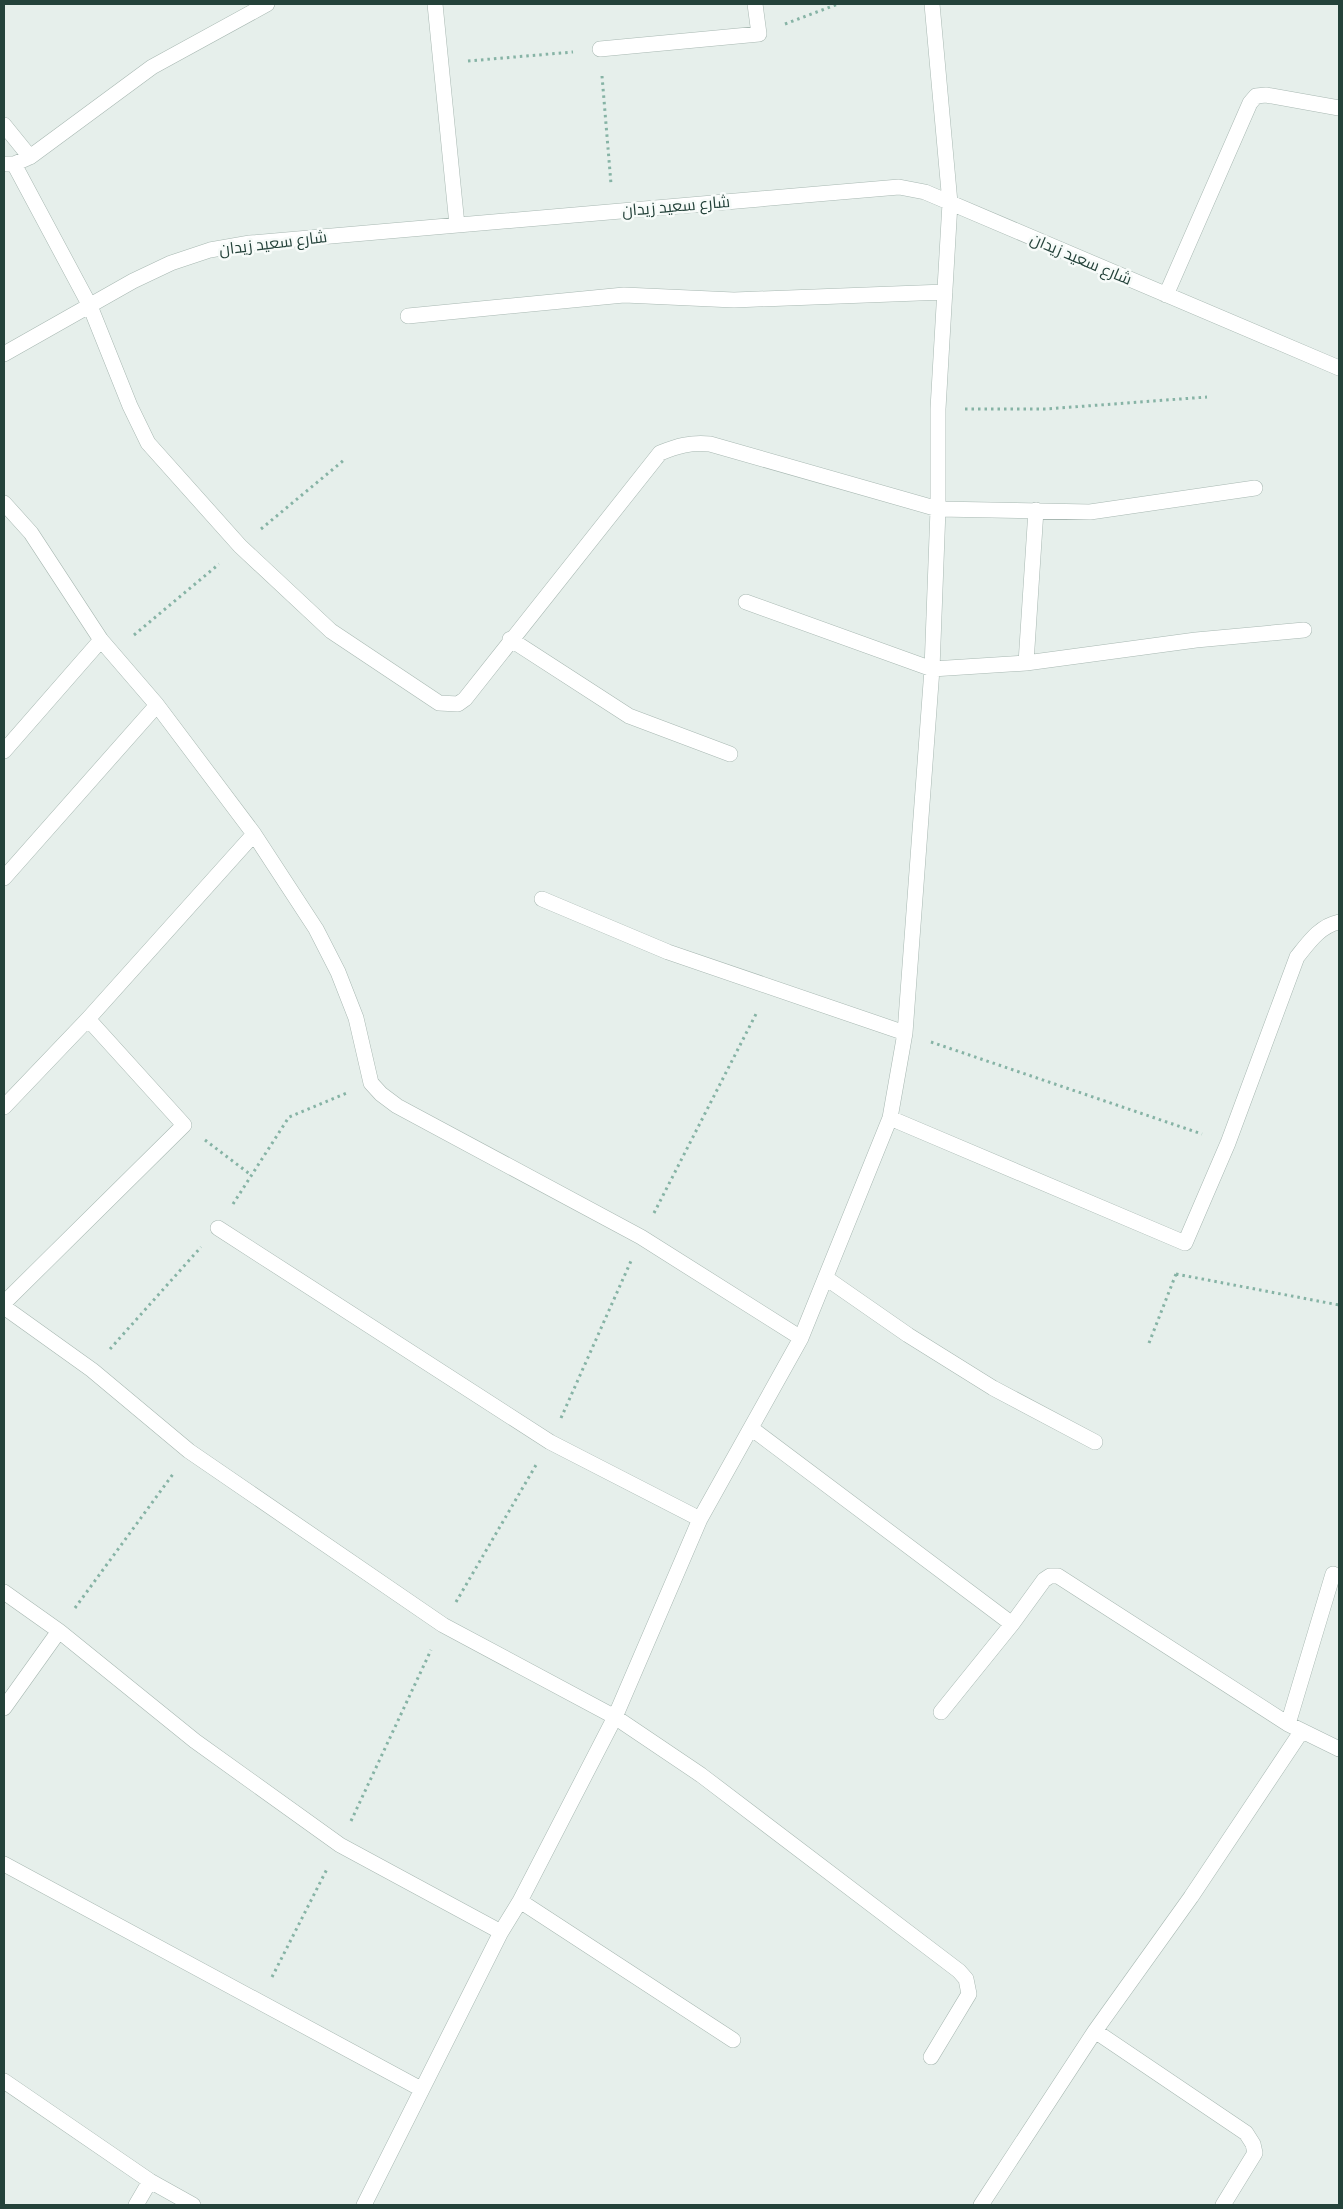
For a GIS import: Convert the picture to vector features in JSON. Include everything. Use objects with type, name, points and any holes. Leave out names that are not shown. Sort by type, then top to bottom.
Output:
[{"type":"street","points":[[267,4],[152,67],[30,157],[9,164],[90,306],[130,406],[148,443],[240,546],[331,631],[439,703],[458,704],[465,699],[510,639],[552,590],[660,454],[678,445],[694,442],[710,444],[938,510],[1090,512],[1255,488]]},
{"type":"street","points":[[435,4],[457,225]]},
{"type":"street","points":[[600,49],[759,34],[755,4]]},
{"type":"street","points":[[364,2205],[501,1932],[520,1901],[615,1717],[700,1518],[801,1338],[890,1118],[905,1033],[932,669],[938,510],[938,410],[950,203],[932,4]]},
{"type":"street","points":[[1166,295],[1250,103],[1256,96],[1266,95],[1339,108]]},
{"type":"street","points":[[4,125],[30,157]]},
{"type":"street","name":"شارع سعيد زيدان","points":[[4,354],[133,281],[171,263],[210,250],[250,243],[899,187],[925,192],[1339,368]]},
{"type":"street","points":[[408,316],[624,295],[734,300],[945,292]]},
{"type":"street","points":[[4,503],[31,533],[101,640],[157,705],[254,834],[316,929],[338,972],[356,1018],[371,1083],[381,1094],[396,1106],[641,1237],[801,1338]]},
{"type":"street","points":[[1026,663],[1036,510]]},
{"type":"street","points":[[746,602],[932,669],[1026,663],[1196,640],[1304,630]]},
{"type":"street","points":[[510,639],[629,716],[730,754]]},
{"type":"street","points":[[4,751],[101,640]]},
{"type":"street","points":[[4,878],[157,705]]},
{"type":"street","points":[[4,1107],[88,1019],[254,834]]},
{"type":"street","points":[[542,899],[668,952],[905,1033]]},
{"type":"street","points":[[890,1118],[1185,1243],[1228,1143],[1297,957],[1316,935],[1330,924],[1339,922]]},
{"type":"street","points":[[88,1019],[184,1125],[4,1305],[92,1370],[189,1451],[443,1625],[615,1717],[701,1775],[959,1971],[966,1979],[969,1994],[931,2057]]},
{"type":"street","points":[[218,1228],[550,1442],[700,1518]]},
{"type":"street","points":[[826,1278],[908,1335],[993,1388],[1095,1442]]},
{"type":"street","points":[[751,1428],[1012,1624]]},
{"type":"street","points":[[1288,1724],[1333,1574]]},
{"type":"street","points":[[941,1712],[1012,1624],[1044,1580],[1050,1576],[1058,1576],[1288,1724],[1339,1749]]},
{"type":"street","points":[[4,1592],[59,1631],[195,1741],[340,1845],[501,1932]]},
{"type":"street","points":[[4,1708],[59,1631]]},
{"type":"street","points":[[981,2205],[1095,2031],[1191,1897],[1301,1732]]},
{"type":"street","points":[[4,1864],[421,2089]]},
{"type":"street","points":[[520,1901],[734,2040]]},
{"type":"street","points":[[1095,2031],[1246,2133],[1254,2144],[1255,2153],[1223,2205]]},
{"type":"street","points":[[4,2083],[150,2181],[193,2205]]},
{"type":"street","points":[[136,2205],[150,2181]]},
{"type":"path","points":[[759,34],[838,4]]},
{"type":"path","points":[[442,63],[600,49],[614,211]]},
{"type":"path","points":[[938,410],[1046,410],[1207,397]]},
{"type":"path","points":[[113,654],[344,460]]},
{"type":"path","points":[[259,2002],[340,1845],[443,1625],[550,1442],[641,1237],[770,987]]},
{"type":"path","points":[[905,1033],[1228,1143]]},
{"type":"path","points":[[92,1370],[218,1228],[289,1117],[371,1083]]},
{"type":"path","points":[[184,1125],[251,1175]]},
{"type":"path","points":[[1149,1343],[1176,1274],[1339,1304]]},
{"type":"path","points":[[59,1631],[189,1451]]}]
